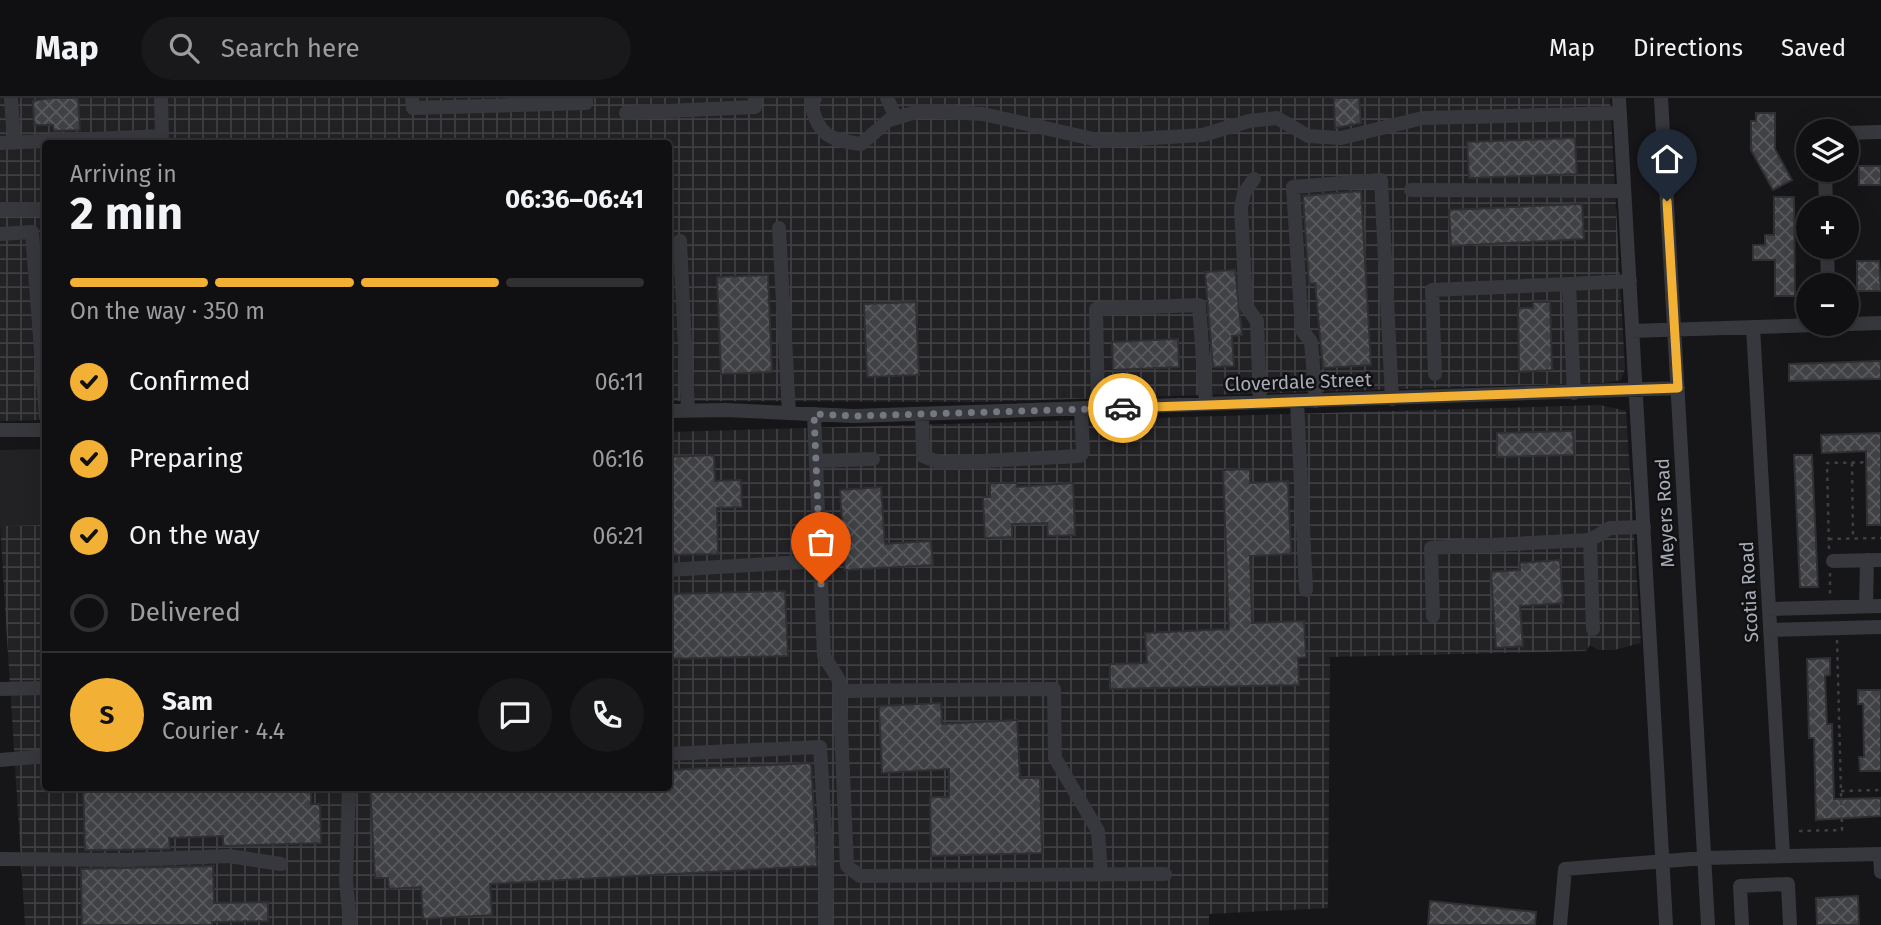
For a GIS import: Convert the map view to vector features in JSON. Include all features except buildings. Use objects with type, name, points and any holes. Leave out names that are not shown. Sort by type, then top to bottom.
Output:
[{"type":"street","points":[[11,98],[7,143],[42,141]]},
{"type":"street","points":[[73,140],[162,136],[161,98]]},
{"type":"street","points":[[412,98],[412,108],[586,103],[586,98]]},
{"type":"street","points":[[626,113],[755,107],[755,98]]},
{"type":"street","points":[[815,98],[811,102],[815,123],[834,140],[861,144],[889,120],[920,111],[984,114],[1102,141],[1203,135],[1249,121],[1277,118],[1308,136],[1341,138],[1423,118],[1620,106]]},
{"type":"street","points":[[887,98],[896,118]]},
{"type":"street","name":"Meyers Road","points":[[1661,98],[1709,925]]},
{"type":"street","name":"Meyers Road","points":[[1620,106],[1666,925]]},
{"type":"street","points":[[1859,133],[1881,132]]},
{"type":"street","points":[[1254,178],[1244,193],[1241,208],[1246,306],[1257,321],[1260,402]]},
{"type":"street","points":[[1316,401],[1311,342],[1302,330],[1293,187],[1381,180],[1392,399]]},
{"type":"street","points":[[1411,190],[1624,191]]},
{"type":"street","points":[[0,209],[42,209]]},
{"type":"street","points":[[779,228],[789,413]]},
{"type":"street","points":[[0,234],[32,232],[42,364]]},
{"type":"street","points":[[680,242],[688,411]]},
{"type":"street","points":[[1435,373],[1432,290],[1630,281]]},
{"type":"street","points":[[1569,284],[1574,393]]},
{"type":"street","points":[[1098,409],[1096,309],[1199,305],[1206,404]]},
{"type":"street","points":[[1859,323],[1881,323]]},
{"type":"street","points":[[1632,331],[1796,325]]},
{"type":"street","name":"Scotia Road","points":[[1754,327],[1783,855]]},
{"type":"street","name":"Cloverdale Street","points":[[672,411],[922,414],[1678,388]]},
{"type":"street","points":[[1297,401],[1306,590]]},
{"type":"street","points":[[922,414],[923,456],[941,463],[1080,456],[1083,452],[1081,409]]},
{"type":"street","points":[[814,414],[824,656],[839,680],[847,866],[860,876],[1165,874]]},
{"type":"street","points":[[0,430],[42,430]]},
{"type":"street","points":[[816,461],[873,460]]},
{"type":"street","points":[[1433,617],[1431,548],[1590,540],[1610,528],[1644,527]]},
{"type":"street","points":[[1590,540],[1593,629]]},
{"type":"street","points":[[1769,608],[1874,606],[1874,560],[1831,560]]},
{"type":"street","points":[[672,570],[820,561]]},
{"type":"street","points":[[1770,630],[1881,627]]},
{"type":"street","points":[[0,689],[42,688]]},
{"type":"street","points":[[840,691],[1054,689],[1055,758],[1098,831],[1101,875]]},
{"type":"street","points":[[672,754],[820,747],[827,864],[825,925]]},
{"type":"street","points":[[0,760],[42,756]]},
{"type":"street","points":[[349,791],[346,880],[350,925]]},
{"type":"street","points":[[1560,925],[1565,869],[1704,858],[1881,854],[1881,872]]},
{"type":"street","points":[[0,859],[125,860],[229,856],[281,864]]},
{"type":"street","points":[[1742,925],[1741,886],[1788,884],[1790,925]]},
{"type":"path","points":[[1830,594],[1827,463],[1881,462]]},
{"type":"path","points":[[1852,463],[1853,538]]},
{"type":"path","points":[[1829,539],[1881,538]]},
{"type":"path","points":[[1799,831],[1842,830],[1837,640]]},
{"type":"path","points":[[1841,791],[1881,790]]},
{"type":"shaded area","points":[[0,98],[1610,98],[1625,369],[1621,380],[1602,383],[979,402],[672,401],[672,140],[42,140],[42,420],[0,421]]},
{"type":"shaded area","points":[[1600,405],[1626,411],[1641,643],[1614,650],[1598,650],[1590,645],[1586,651],[1330,657],[1328,908],[1209,914],[1209,925],[25,925],[0,526],[42,525],[42,791],[672,791],[672,432]]},
{"type":"shaded area","points":[[42,449],[42,525],[0,526],[0,450]]},
{"type":"way so far","points":[[821,584],[814,414],[854,416],[1123,408]]},
{"type":"route","points":[[1123,408],[1678,388],[1667,201]]}]
